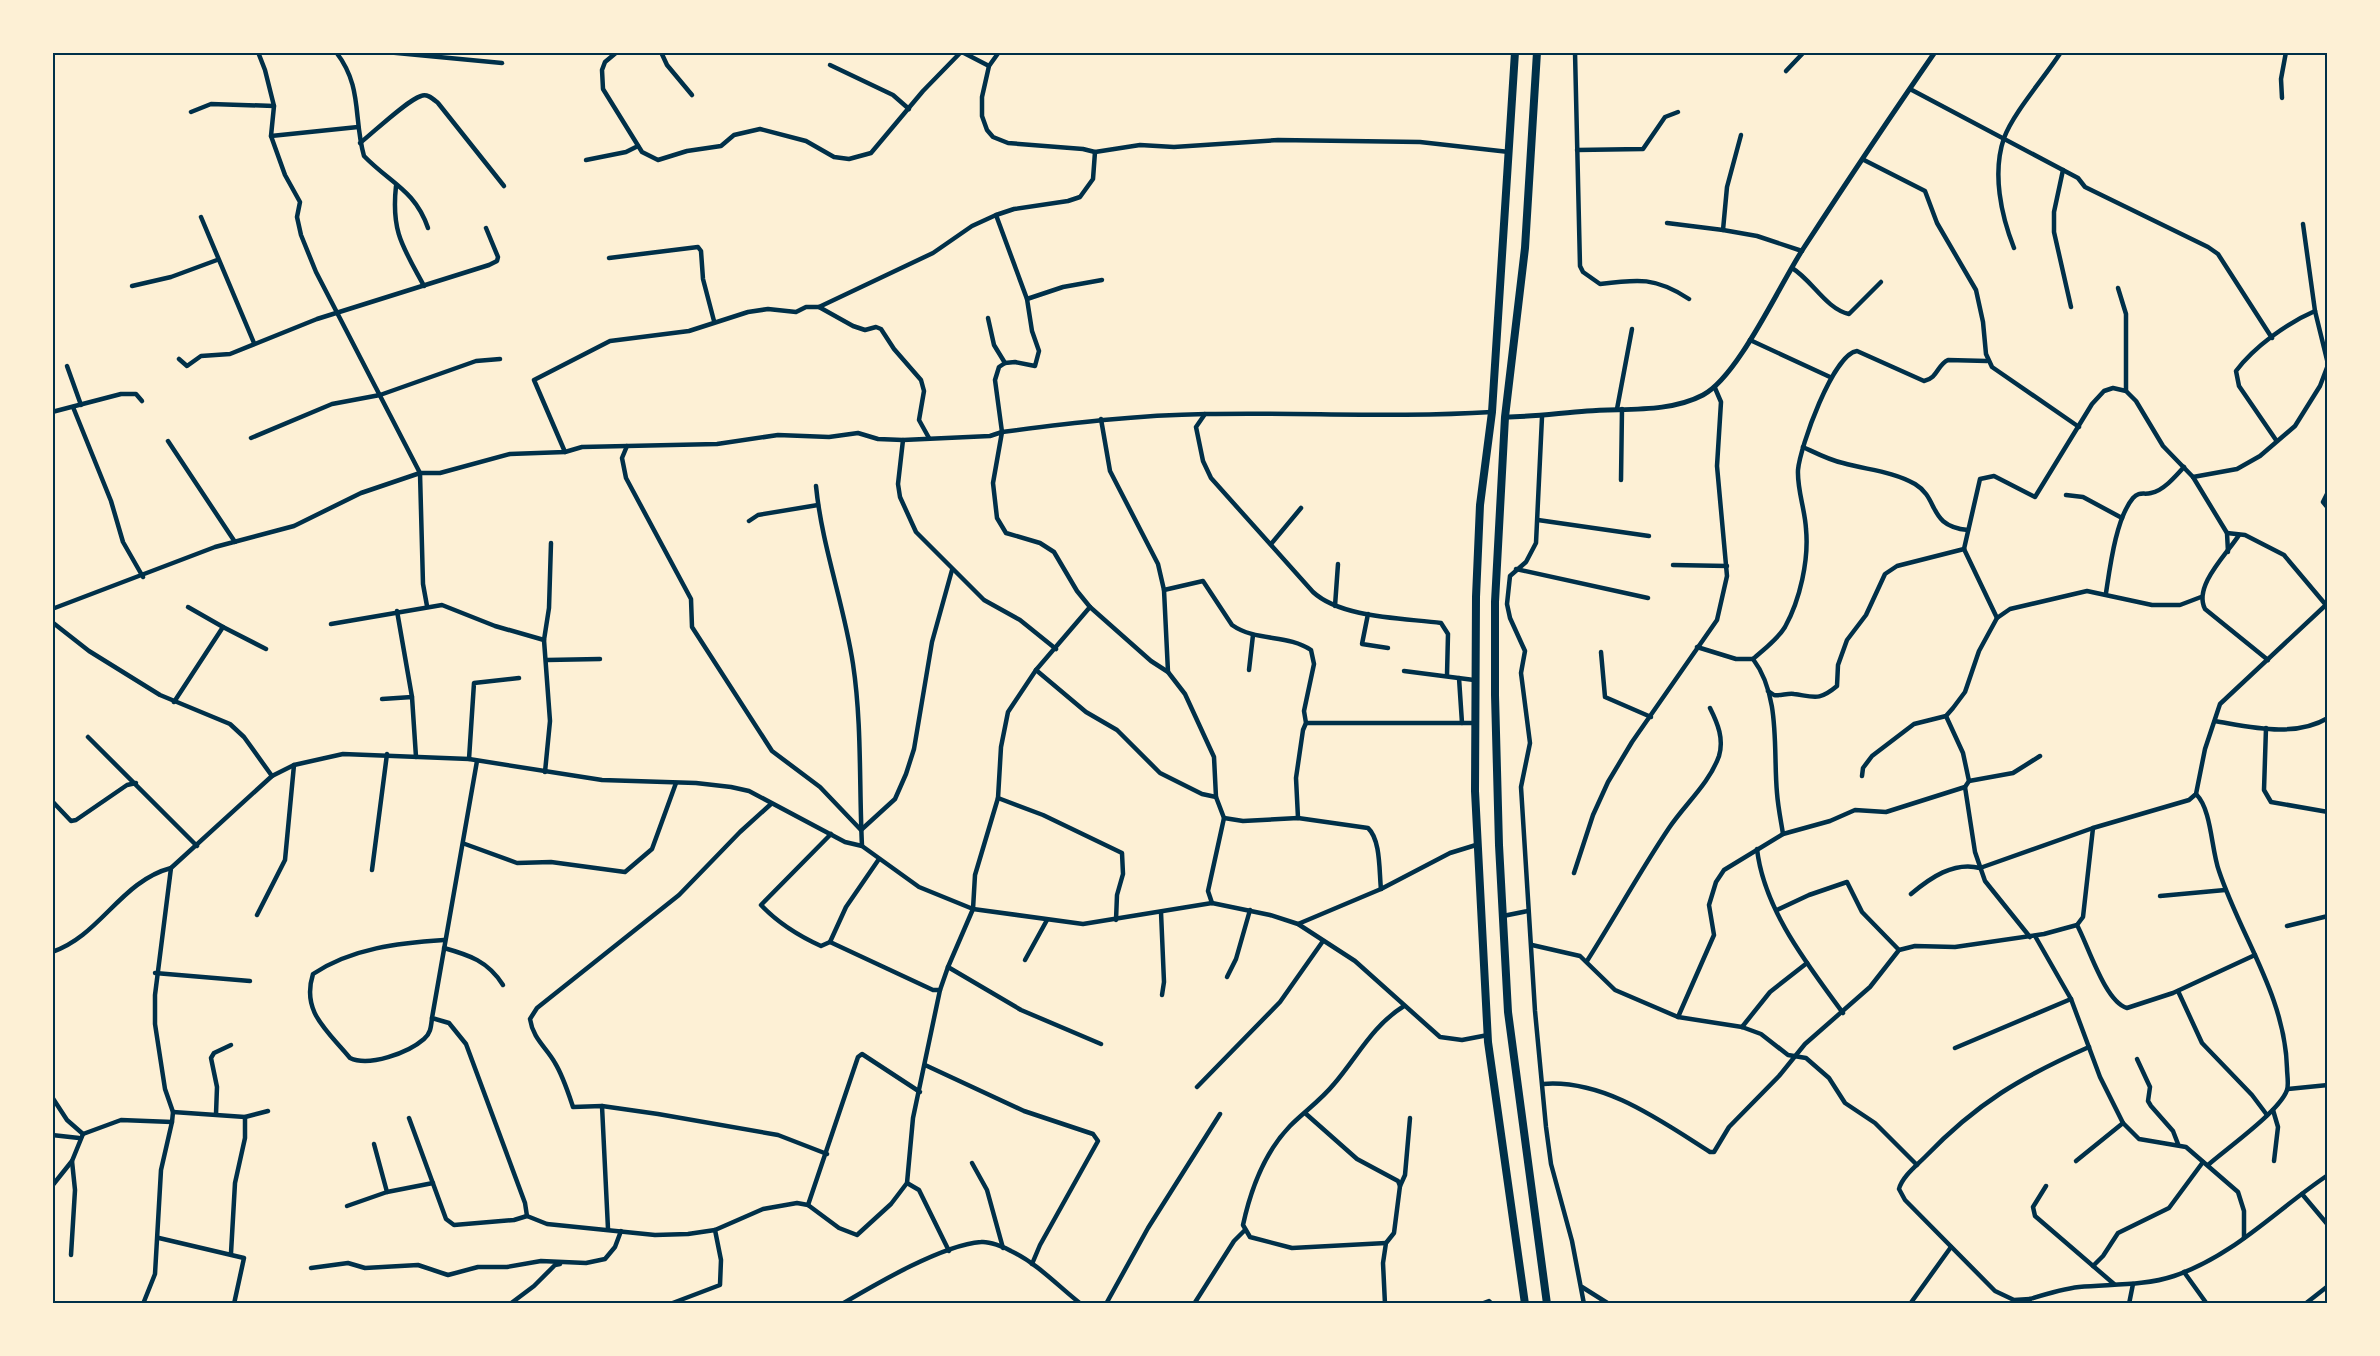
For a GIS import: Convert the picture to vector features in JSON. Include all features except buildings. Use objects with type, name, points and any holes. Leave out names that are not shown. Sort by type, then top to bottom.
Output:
[{"type":"highway","points":[[1515,52],[1492,412],[1480,505],[1474,680],[1476,845],[1488,1035],[1525,1304]]},
{"type":"highway","points":[[1537,52],[1525,248],[1505,417],[1496,602],[1497,776],[1508,1012],[1547,1304]]},
{"type":"street","points":[[258,52],[266,70],[274,106],[271,136],[285,175],[300,202],[297,218],[301,235],[338,314],[420,473],[423,584],[427,606]]},
{"type":"street","points":[[336,52],[346,64],[354,84],[360,143],[364,156],[421,208],[428,228]]},
{"type":"street","points":[[386,52],[502,63]]},
{"type":"street","points":[[617,52],[605,62],[602,70],[603,89],[638,146],[645,155],[658,160],[687,151],[721,146],[734,135],[760,129],[806,141],[822,152],[849,159],[871,153],[961,52],[988,66]]},
{"type":"street","points":[[661,52],[667,65],[692,95]]},
{"type":"street","points":[[999,52],[988,66],[982,97],[982,116],[987,130],[993,137],[1008,143],[1095,152],[1140,145],[1174,147],[1278,140],[1420,142],[1509,152]]},
{"type":"street","points":[[1575,52],[1580,266],[1583,272],[1600,284],[1640,279],[1665,284],[1689,299]]},
{"type":"street","points":[[1786,71],[1804,52]]},
{"type":"street","points":[[1505,417],[1542,417],[1688,402],[1714,388],[1750,340],[1802,251],[1935,52]]},
{"type":"street","points":[[2014,248],[2005,224],[2001,203],[2004,140],[2061,52]]},
{"type":"street","points":[[2282,98],[2281,79],[2286,52]]},
{"type":"street","points":[[830,64],[893,95],[909,109]]},
{"type":"street","points":[[1910,89],[2078,178],[2085,187],[2218,254],[2272,338]]},
{"type":"street","points":[[360,143],[421,95],[428,95],[438,103],[504,186]]},
{"type":"street","points":[[191,112],[211,104],[274,106]]},
{"type":"street","points":[[1577,150],[1644,150],[1665,117],[1678,112]]},
{"type":"street","points":[[271,136],[358,128]]},
{"type":"street","points":[[1723,230],[1727,187],[1741,135]]},
{"type":"street","points":[[586,160],[626,152],[638,146]]},
{"type":"street","points":[[566,452],[534,380],[610,341],[689,331],[714,321],[768,309],[796,312],[806,307],[819,307],[933,254],[972,226],[996,215],[1014,209],[1080,197],[1093,179],[1095,152]]},
{"type":"street","points":[[1864,160],[1925,191],[1937,223],[1976,290],[1983,322],[1986,354],[1992,368],[2018,388],[2050,405],[2079,427]]},
{"type":"street","points":[[2063,170],[2054,212],[2054,232],[2071,307]]},
{"type":"street","points":[[396,186],[395,224],[399,240],[424,286]]},
{"type":"street","points":[[996,215],[1027,299],[1032,331],[1039,351],[1035,366],[1015,362],[1005,363],[999,367],[995,380],[1002,432],[993,483],[997,518],[1006,533],[1040,543],[1054,552],[1077,591],[1090,607],[1144,655],[1168,672],[1185,694],[1214,757],[1216,797],[1224,818],[1208,891],[1212,903]]},
{"type":"street","points":[[201,217],[217,260],[254,343]]},
{"type":"street","points":[[1667,223],[1757,236],[1802,251]]},
{"type":"street","points":[[2193,477],[2248,465],[2295,426],[2320,386],[2328,365],[2315,311],[2303,224]]},
{"type":"street","points":[[179,359],[187,366],[201,356],[230,354],[254,343],[497,261],[496,250],[486,228]]},
{"type":"street","points":[[609,258],[698,247],[701,251],[703,279],[714,321]]},
{"type":"street","points":[[132,286],[171,277],[217,260]]},
{"type":"street","points":[[1792,268],[1845,314],[1852,313],[1881,282]]},
{"type":"street","points":[[1027,299],[1063,287],[1102,280]]},
{"type":"street","points":[[2118,288],[2126,315],[2126,391]]},
{"type":"street","points":[[819,307],[865,330],[876,327],[881,329],[894,349],[921,380],[924,390],[919,420],[928,438]]},
{"type":"street","points":[[2276,440],[2236,378],[2236,371],[2243,362],[2272,338],[2315,311]]},
{"type":"street","points":[[988,318],[994,345],[1005,363]]},
{"type":"street","points":[[1621,480],[1619,409],[1632,329]]},
{"type":"street","points":[[1750,340],[1830,377]]},
{"type":"street","points":[[1697,647],[1736,659],[1753,659],[1785,626],[1800,586],[1807,530],[1798,470],[1803,447],[1830,377],[1853,351],[1924,381],[1935,376],[1948,360],[1988,361]]},
{"type":"street","points":[[1980,360],[1986,354]]},
{"type":"street","points":[[250,438],[332,404],[380,395],[476,361],[500,359]]},
{"type":"street","points":[[67,366],[81,405]]},
{"type":"street","points":[[1574,873],[1593,815],[1608,782],[1717,620],[1727,576],[1717,466],[1721,402],[1714,388]]},
{"type":"street","points":[[1996,618],[1964,549],[1980,478],[1994,476],[2035,497],[2104,390],[2113,388],[2126,391],[2136,401],[2163,446],[2193,477],[2227,533],[2228,552]]},
{"type":"street","points":[[52,412],[132,392],[142,401]]},
{"type":"street","points":[[73,407],[111,501],[123,542],[142,577]]},
{"type":"street","points":[[52,609],[235,542],[294,526],[361,493],[420,473],[440,473],[510,454],[566,452],[582,447],[717,444],[778,435],[829,438],[858,433],[878,439],[903,440],[990,436],[1002,432],[1101,419],[1205,414],[1420,416],[1492,412]]},
{"type":"street","points":[[1205,414],[1196,427],[1203,461],[1211,478],[1313,592],[1323,601],[1335,606],[1368,614],[1441,623],[1448,634],[1447,675]]},
{"type":"street","points":[[1542,417],[1538,520],[1533,554],[1510,576],[1507,604],[1510,618],[1525,651],[1521,673],[1530,743],[1521,787],[1527,852],[1528,911],[1535,1011],[1551,1164],[1582,1287],[1584,1304]]},
{"type":"street","points":[[1101,419],[1110,471],[1152,550],[1164,590],[1168,672]]},
{"type":"street","points":[[903,440],[898,484],[905,511],[916,532],[984,600],[1020,620],[1056,649]]},
{"type":"street","points":[[168,441],[235,542]]},
{"type":"street","points":[[627,446],[622,458],[626,478],[691,599],[692,627],[772,751],[820,787],[861,830]]},
{"type":"street","points":[[1803,447],[1833,460],[1897,476],[1916,485],[1924,492],[1934,513],[1948,525],[1968,530]]},
{"type":"street","points":[[2106,593],[2111,558],[2122,518],[2133,498],[2159,489],[2184,467]]},
{"type":"street","points":[[816,486],[826,552],[853,663],[859,723],[862,846]]},
{"type":"street","points":[[2328,492],[2323,502],[2328,508]]},
{"type":"street","points":[[2066,495],[2084,496],[2122,518]]},
{"type":"street","points":[[749,521],[758,515],[818,505]]},
{"type":"street","points":[[1270,544],[1300,508]]},
{"type":"street","points":[[1538,520],[1649,536]]},
{"type":"street","points":[[1911,894],[1941,874],[1963,865],[1980,868],[2093,828],[2189,800],[2196,794],[2205,749],[2220,704],[2327,604],[2284,555],[2245,535],[2227,533]]},
{"type":"street","points":[[1862,776],[1863,768],[1872,756],[1914,724],[1946,716],[1965,692],[1979,651],[1996,618],[2017,606],[2087,591],[2106,593],[2152,605],[2180,605],[2201,597],[2213,573],[2239,535]]},
{"type":"street","points":[[545,772],[550,721],[544,640],[549,608],[551,543]]},
{"type":"street","points":[[1768,691],[1774,695],[1794,694],[1809,698],[1831,691],[1837,686],[1838,665],[1847,640],[1870,609],[1885,574],[1897,566],[1964,549]]},
{"type":"street","points":[[1335,606],[1338,564]]},
{"type":"street","points":[[1673,565],[1726,566]]},
{"type":"street","points":[[1516,569],[1648,598]]},
{"type":"street","points":[[861,830],[895,799],[906,774],[914,749],[932,642],[952,570]]},
{"type":"street","points":[[1164,590],[1203,581],[1232,625],[1252,635],[1301,643],[1311,650],[1314,664],[1304,711],[1306,723],[1296,778],[1298,818]]},
{"type":"street","points":[[2201,597],[2205,609],[2268,660]]},
{"type":"street","points":[[331,624],[442,605],[495,626],[544,640]]},
{"type":"street","points":[[188,607],[266,649]]},
{"type":"street","points":[[409,1118],[446,1219],[454,1224],[514,1220],[527,1216],[547,1224],[655,1235],[715,1230],[763,1209],[797,1203],[808,1205],[839,1228],[857,1235],[891,1204],[907,1183],[913,1118],[940,990],[973,909],[975,876],[998,798],[1001,747],[1008,712],[1036,670],[1090,607]]},
{"type":"street","points":[[397,611],[412,697],[416,757]]},
{"type":"street","points":[[1368,614],[1362,644],[1388,648]]},
{"type":"street","points":[[52,622],[89,651],[174,702],[230,724],[244,737],[272,776]]},
{"type":"street","points":[[174,702],[223,627]]},
{"type":"street","points":[[1249,670],[1252,635]]},
{"type":"street","points":[[1601,652],[1605,697],[1651,717]]},
{"type":"street","points":[[547,660],[600,659]]},
{"type":"street","points":[[1753,659],[1768,691],[1776,735],[1777,794],[1783,834]]},
{"type":"street","points":[[1036,670],[1086,712],[1117,730],[1160,773],[1202,794],[1216,797]]},
{"type":"street","points":[[1404,671],[1474,680]]},
{"type":"street","points":[[469,759],[474,683],[519,678]]},
{"type":"street","points":[[1459,678],[1462,723]]},
{"type":"street","points":[[382,699],[412,697]]},
{"type":"street","points":[[1587,961],[1635,880],[1671,825],[1707,779],[1718,757],[1722,742],[1710,708]]},
{"type":"street","points":[[1678,1017],[1714,935],[1709,904],[1716,882],[1724,870],[1783,834],[1822,824],[1855,810],[1886,812],[1965,787],[1969,781],[1963,753],[1946,716]]},
{"type":"street","points":[[2215,722],[2287,729],[2313,725],[2328,718]]},
{"type":"street","points":[[1306,723],[1476,723]]},
{"type":"street","points":[[2266,728],[2264,789],[2266,796],[2271,802],[2328,812]]},
{"type":"street","points":[[88,737],[136,783],[173,825],[197,846]]},
{"type":"street","points":[[52,952],[74,943],[153,872],[171,868],[272,776],[294,765],[343,754],[387,754],[469,759],[602,780],[731,787],[749,791],[831,834],[862,846],[919,887],[973,909],[1083,924],[1212,903],[1250,910],[1298,924],[1362,967],[1440,1037],[1462,1040],[1488,1035]]},
{"type":"street","points":[[372,870],[387,754]]},
{"type":"street","points":[[1969,781],[2013,773],[2040,756]]},
{"type":"street","points":[[444,940],[388,945],[335,962],[313,974],[308,990],[313,1011],[350,1058],[356,1061],[368,1061],[391,1055],[413,1046],[430,1031],[444,940],[465,844],[477,761]]},
{"type":"street","points":[[257,915],[285,860],[294,765]]},
{"type":"street","points":[[52,801],[71,821],[76,820],[127,785],[136,783]]},
{"type":"street","points":[[465,844],[517,863],[551,862],[625,872],[652,849],[676,783]]},
{"type":"street","points":[[1965,787],[1980,868],[1997,898],[2032,936],[2071,999],[2112,1104],[2123,1123],[2139,1138],[2186,1147],[2238,1192],[2244,1211],[2244,1238]]},
{"type":"street","points":[[2093,1266],[2103,1256],[2118,1233],[2169,1208],[2206,1164],[2273,1110],[2288,1089],[2287,1060],[2281,1021],[2255,955],[2225,890],[2211,844],[2206,812],[2202,800],[2196,794]]},
{"type":"street","points":[[998,798],[1043,815],[1122,853],[1123,874],[1117,895],[1116,920]]},
{"type":"street","points":[[771,804],[740,832],[679,895],[569,986],[549,998],[530,1019],[538,1043],[561,1072],[573,1107],[602,1106],[778,1135],[827,1154]]},
{"type":"street","points":[[1224,818],[1243,821],[1298,818],[1368,828],[1373,832],[1381,889]]},
{"type":"street","points":[[1543,1084],[1570,1084],[1624,1101],[1710,1152],[1714,1152],[1729,1127],[1797,1056],[1805,1044],[1870,987],[1899,950],[1915,946],[1955,947],[2032,936],[2077,925],[2083,917],[2093,828]]},
{"type":"street","points":[[831,834],[761,905],[773,918],[805,939],[821,946],[830,942],[846,907],[879,859]]},
{"type":"street","points":[[1298,924],[1381,889],[1450,853],[1476,845]]},
{"type":"street","points":[[1757,849],[1765,885],[1776,910],[1807,963],[1843,1013]]},
{"type":"street","points":[[142,1304],[155,1274],[159,1238],[161,1170],[173,1112],[165,1089],[155,1024],[155,973],[171,868]]},
{"type":"street","points":[[1776,910],[1809,895],[1847,882],[1862,912],[1899,950]]},
{"type":"street","points":[[2160,896],[2225,890]]},
{"type":"street","points":[[1227,977],[1236,959],[1250,910]]},
{"type":"street","points":[[1503,916],[1528,911]]},
{"type":"street","points":[[1161,912],[1164,982],[1161,995]]},
{"type":"street","points":[[2287,926],[2328,916]]},
{"type":"street","points":[[1025,960],[1047,920]]},
{"type":"street","points":[[2077,925],[2097,970],[2120,1006],[2127,1008],[2178,991],[2255,955]]},
{"type":"street","points":[[1197,1088],[1280,1002],[1323,941]]},
{"type":"street","points":[[830,942],[940,990]]},
{"type":"street","points":[[1532,945],[1568,952],[1587,961],[1616,990],[1678,1017],[1742,1027],[1761,1034],[1788,1055],[1806,1058],[1830,1078],[1845,1103],[1859,1110],[1875,1123],[1917,1165]]},
{"type":"street","points":[[444,948],[481,961],[503,985]]},
{"type":"street","points":[[1742,1027],[1770,992],[1807,963]]},
{"type":"street","points":[[948,967],[1021,1010],[1101,1044]]},
{"type":"street","points":[[155,973],[250,981]]},
{"type":"street","points":[[2178,991],[2202,1043],[2252,1095],[2267,1115]]},
{"type":"street","points":[[1955,1048],[2071,999]]},
{"type":"street","points":[[1244,1231],[1243,1225],[1248,1203],[1267,1155],[1279,1138],[1335,1083],[1378,1025],[1404,1006]]},
{"type":"street","points":[[432,1017],[449,1023],[466,1044],[525,1203],[527,1216]]},
{"type":"street","points":[[216,1114],[217,1088],[212,1058],[214,1053],[231,1045]]},
{"type":"street","points":[[2089,1047],[2033,1072],[1985,1102],[1948,1134],[1900,1184],[1901,1195],[1995,1291],[2014,1300],[2029,1301],[2076,1288],[2152,1282],[2184,1272],[2244,1238],[2328,1175]]},
{"type":"street","points":[[808,1205],[827,1154],[853,1067],[862,1054],[920,1092]]},
{"type":"street","points":[[2137,1059],[2150,1087],[2148,1101],[2173,1131],[2178,1144]]},
{"type":"street","points":[[925,1065],[1024,1111],[1093,1134],[1098,1141],[1040,1245],[1032,1264]]},
{"type":"street","points":[[2288,1089],[2328,1085]]},
{"type":"street","points":[[52,1096],[67,1120],[81,1136]]},
{"type":"street","points":[[602,1106],[608,1229]]},
{"type":"street","points":[[2273,1110],[2278,1127],[2274,1161]]},
{"type":"street","points":[[173,1112],[245,1116],[268,1111]]},
{"type":"street","points":[[1305,1113],[1357,1159],[1398,1180],[1400,1186]]},
{"type":"street","points":[[1106,1304],[1148,1228],[1220,1114]]},
{"type":"street","points":[[231,1253],[235,1183],[245,1138],[245,1116]]},
{"type":"street","points":[[1385,1304],[1383,1263],[1386,1243],[1394,1233],[1400,1186],[1405,1175],[1410,1118]]},
{"type":"street","points":[[52,1135],[81,1136],[120,1120],[172,1122]]},
{"type":"street","points":[[2076,1161],[2123,1123]]},
{"type":"street","points":[[52,1186],[72,1161],[81,1136]]},
{"type":"street","points":[[374,1144],[387,1192]]},
{"type":"street","points":[[71,1255],[75,1190],[72,1161]]},
{"type":"street","points":[[972,1163],[987,1190],[1003,1248]]},
{"type":"street","points":[[347,1206],[387,1192],[433,1183]]},
{"type":"street","points":[[907,1183],[919,1190],[949,1251]]},
{"type":"street","points":[[2046,1186],[2033,1208],[2035,1216],[2114,1285]]},
{"type":"street","points":[[2302,1194],[2328,1225]]},
{"type":"street","points":[[670,1304],[720,1285],[721,1260],[715,1230]]},
{"type":"street","points":[[510,1304],[539,1282],[555,1264],[605,1259],[615,1247],[621,1231]]},
{"type":"street","points":[[1244,1231],[1260,1240],[1292,1248],[1386,1243]]},
{"type":"street","points":[[1194,1304],[1234,1242],[1244,1231]]},
{"type":"street","points":[[159,1238],[244,1257],[234,1304]]},
{"type":"street","points":[[842,1304],[949,1251],[982,1241],[1003,1248],[1032,1264],[1081,1304]]},
{"type":"street","points":[[1910,1304],[1951,1247]]},
{"type":"street","points":[[311,1268],[348,1263],[365,1268],[418,1265],[448,1275],[478,1267],[507,1267],[541,1262],[566,1263]]},
{"type":"street","points":[[2184,1272],[2207,1304]]},
{"type":"street","points":[[2129,1304],[2133,1284]]},
{"type":"street","points":[[2305,1304],[2328,1286]]},
{"type":"street","points":[[1582,1287],[1609,1304]]},
{"type":"street","points":[[1481,1304],[1489,1301],[1492,1304]]}]
